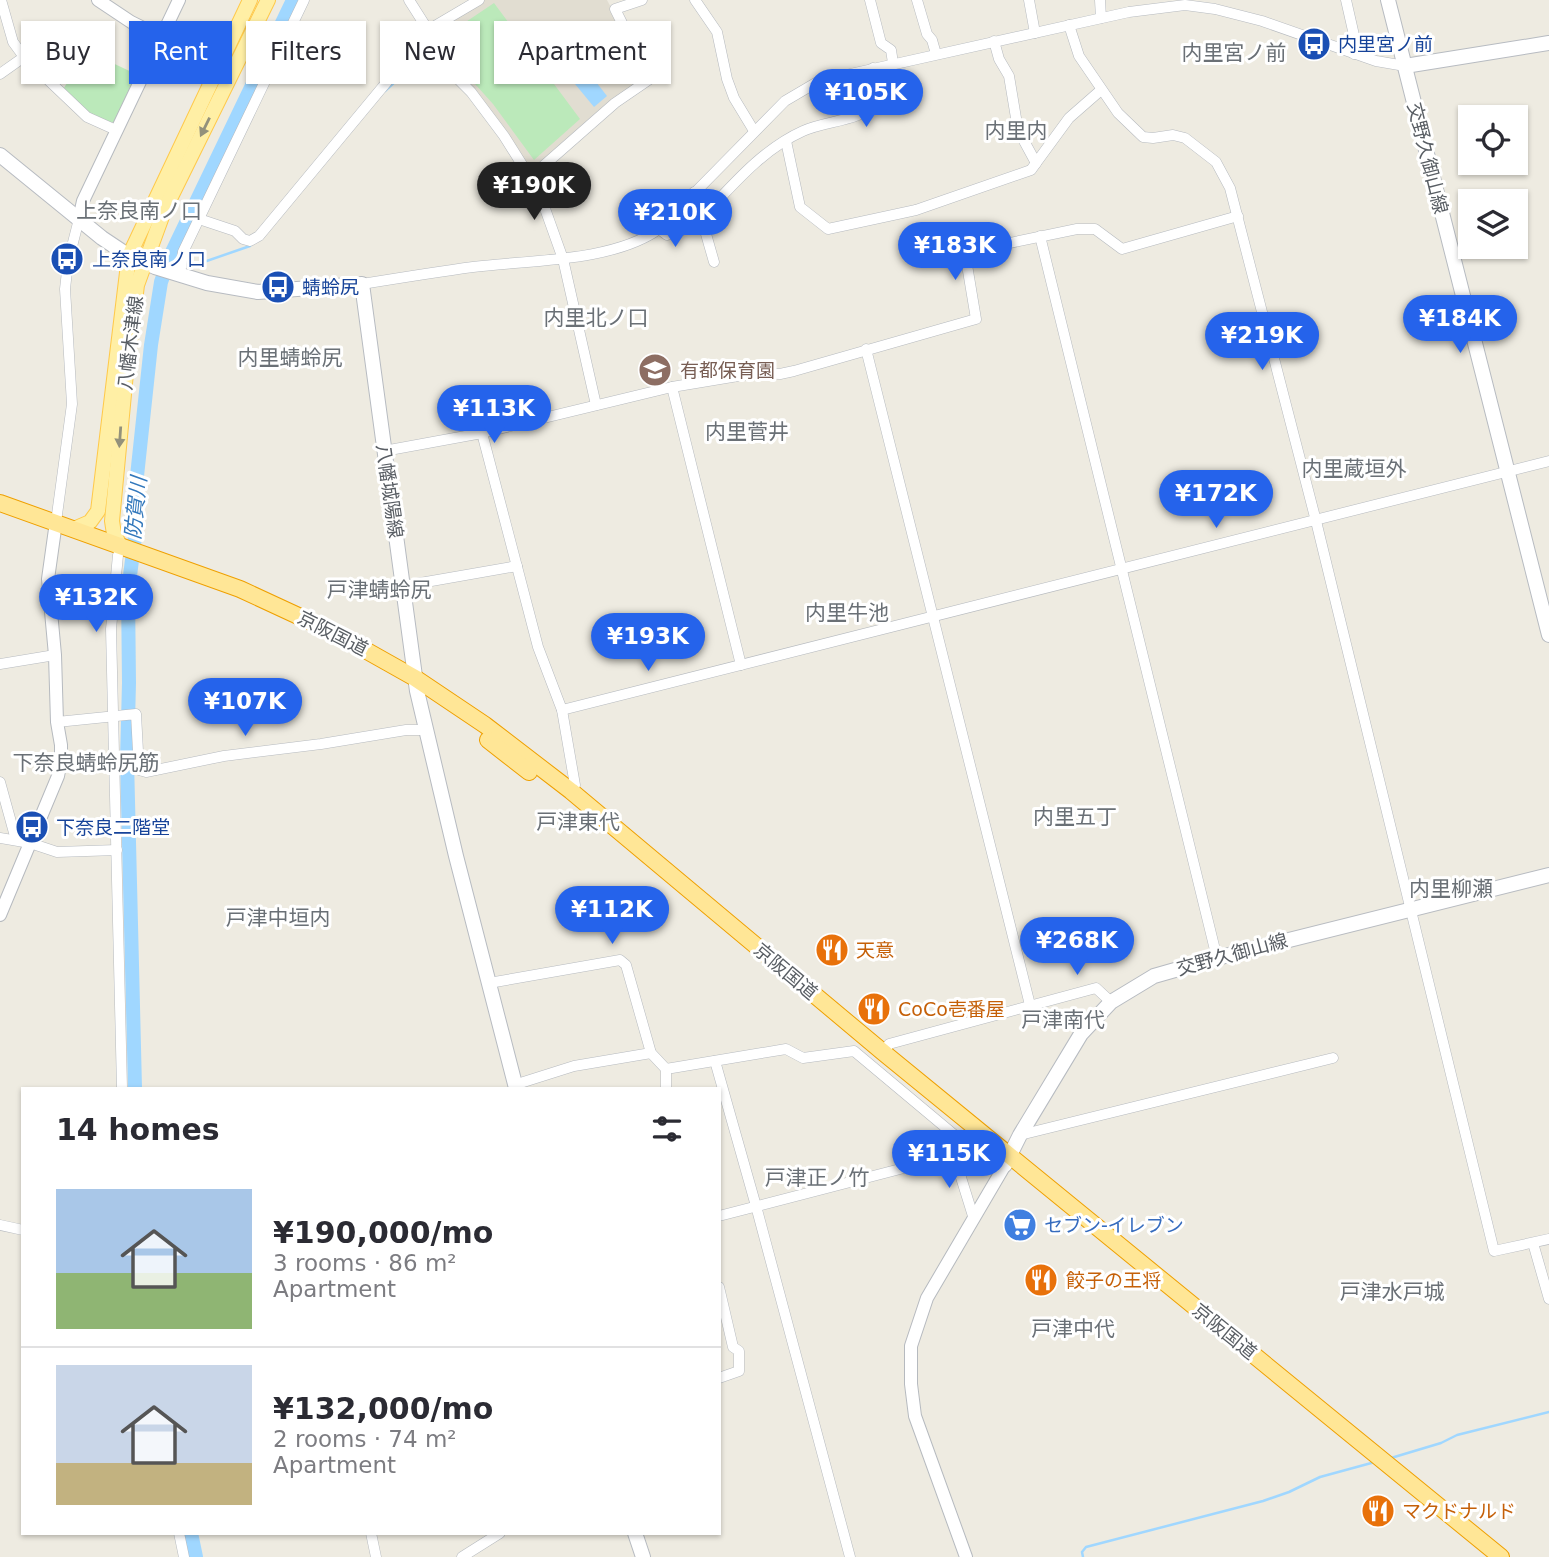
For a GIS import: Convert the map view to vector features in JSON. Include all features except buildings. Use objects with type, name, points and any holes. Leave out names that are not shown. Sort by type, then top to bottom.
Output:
[{"type":"highway","name":"京阪国道","points":[[0,503],[55,527],[140,556],[186,578],[294,622],[416,684],[511,744],[571,791],[1485,1557]]},
{"type":"highway","name":"京阪国道","points":[[0,513],[55,527],[76,528],[121,550]]},
{"type":"highway","name":"京阪国道","points":[[416,684],[565,800],[783,978],[975,1146],[1007,1159],[1502,1557]]},
{"type":"main road","name":"八幡木津線","points":[[232,37],[250,0]]},
{"type":"main road","name":"八幡木津線","points":[[121,550],[112,521],[137,285],[150,265],[164,211],[268,0]]},
{"type":"main road","name":"交野久御山線","points":[[1388,0],[1549,635]]},
{"type":"main road","points":[[1405,66],[1549,43]]},
{"type":"main road","name":"八幡木津線","points":[[76,528],[90,522],[98,511],[129,256],[209,84]]},
{"type":"main road","points":[[0,155],[102,238],[129,256],[150,265],[207,283],[258,292],[362,284]]},
{"type":"main road","name":"八幡城陽線","points":[[362,284],[416,684],[425,730],[515,1087]]},
{"type":"main road","name":"交野久御山線","points":[[1007,1159],[1081,1034],[1111,1002],[1154,976],[1549,875]]},
{"type":"main road","points":[[636,1535],[643,1557]]},
{"type":"street","points":[[1,0],[13,42],[21,53]]},
{"type":"street","points":[[98,0],[130,21]]},
{"type":"street","points":[[169,21],[179,0]]},
{"type":"street","points":[[180,275],[183,252],[303,0]]},
{"type":"street","points":[[409,0],[422,21]]},
{"type":"street","points":[[443,21],[478,0]]},
{"type":"street","points":[[533,175],[615,103],[650,79],[615,9],[642,0]]},
{"type":"street","points":[[695,0],[717,32],[734,99],[754,131]]},
{"type":"street","points":[[870,0],[881,43],[891,50],[893,63]]},
{"type":"street","points":[[917,0],[936,54]]},
{"type":"street","points":[[1029,0],[1035,33]]},
{"type":"street","points":[[1100,0],[1101,18]]},
{"type":"street","points":[[1346,0],[1356,44],[1354,54]]},
{"type":"street","points":[[362,284],[474,267],[563,259],[635,243],[659,229],[785,101],[819,80],[1101,18],[1151,8],[1185,5],[1215,9],[1302,34],[1376,61],[1405,66]]},
{"type":"street","points":[[1069,25],[1079,56],[1118,113],[1143,136],[1153,138],[1173,135],[1185,138],[1216,162],[1230,188],[1316,521],[1494,1251],[1549,1239]]},
{"type":"street","points":[[994,41],[999,59],[1009,76],[1018,130],[1036,163]]},
{"type":"street","points":[[0,74],[21,59]]},
{"type":"street","points":[[659,229],[667,235],[701,219],[750,167],[786,141],[804,131],[865,114],[878,102],[873,68]]},
{"type":"street","points":[[52,84],[87,117],[116,130]]},
{"type":"street","points":[[0,915],[58,776],[61,761],[48,579],[72,404],[65,289],[68,262],[83,201],[139,84]]},
{"type":"street","points":[[222,94],[223,84]]},
{"type":"street","points":[[199,219],[236,231],[243,239],[250,241],[259,236],[385,84]]},
{"type":"street","points":[[463,84],[504,136],[526,171],[533,175],[563,259],[596,405]]},
{"type":"street","points":[[786,141],[800,207],[828,229],[916,210],[1031,170],[1069,118],[1101,90]]},
{"type":"street","points":[[694,192],[714,262]]},
{"type":"street","points":[[384,451],[482,433],[672,387],[756,373],[787,372],[976,319],[965,253],[1077,229],[1096,229],[1122,249],[1237,216]]},
{"type":"street","points":[[1040,236],[1217,958]]},
{"type":"street","points":[[866,349],[1030,1005]]},
{"type":"street","points":[[672,387],[741,665]]},
{"type":"street","points":[[482,433],[538,647],[562,710],[575,785],[571,791]]},
{"type":"street","points":[[562,710],[1549,461]]},
{"type":"street","points":[[121,550],[111,629],[122,1087]]},
{"type":"street","points":[[403,586],[517,566]]},
{"type":"street","points":[[0,664],[55,655]]},
{"type":"street","points":[[57,722],[136,714],[139,771],[146,772],[224,756],[406,730],[425,730]]},
{"type":"street","points":[[0,782],[16,840]]},
{"type":"street","points":[[0,838],[30,843],[57,852],[117,849]]},
{"type":"street","points":[[489,983],[620,960],[626,965],[651,1053],[666,1069],[666,1087]]},
{"type":"street","points":[[884,1053],[889,1044],[1096,988],[1111,1002]]},
{"type":"street","points":[[666,1069],[786,1049],[803,1058],[854,1051],[975,1146],[954,1155],[721,1215]]},
{"type":"street","points":[[515,1087],[574,1066],[651,1053]]},
{"type":"street","points":[[1020,1135],[1333,1058]]},
{"type":"street","points":[[715,1061],[850,1557]]},
{"type":"street","points":[[954,1155],[974,1216]]},
{"type":"street","points":[[966,1557],[915,1416],[911,1384],[911,1346],[928,1298],[1007,1159]]},
{"type":"street","points":[[0,1226],[21,1230]]},
{"type":"street","points":[[1533,1243],[1549,1299]]},
{"type":"street","points":[[721,1295],[733,1346],[740,1352],[740,1366],[738,1371],[721,1377]]},
{"type":"street","points":[[179,1535],[184,1557]]},
{"type":"street","points":[[371,1535],[376,1557]]},
{"type":"street","points":[[462,1557],[497,1535]]},
{"type":"shaded area","points":[[484,0],[607,0],[618,21],[494,21],[494,84],[638,84],[538,167],[529,169],[461,84],[480,84],[480,21],[452,21]]},
{"type":"green space","points":[[494,3],[507,21],[494,21],[494,84],[554,84],[580,119],[534,160],[475,84],[480,84],[480,21],[467,21]]},
{"type":"green space","points":[[115,64],[129,71],[129,84],[133,84],[114,122],[106,123],[92,118],[62,91],[66,84],[115,84]]},
{"type":"water","points":[[575,84],[598,84],[607,96],[594,107]]},
{"type":"waterway","name":"防賀川","points":[[135,1087],[127,760],[128,591],[135,537],[134,504],[151,345],[161,282],[172,252],[293,0]]},
{"type":"waterway","points":[[385,91],[392,84]]},
{"type":"waterway","points":[[184,263],[198,264],[250,246]]},
{"type":"waterway","points":[[1391,1458],[1441,1443],[1457,1435],[1549,1412]]},
{"type":"waterway","points":[[1083,1557],[1082,1552],[1086,1547],[1263,1501],[1320,1477],[1375,1462]]},
{"type":"waterway","name":"防賀川","points":[[191,1535],[196,1557]]},
{"type":"place","name":"内里宮ノ前","points":[[1314,44]]},
{"type":"place","name":"上奈良南ノ口","points":[[67,259]]},
{"type":"place","name":"蜻蛉尻","points":[[278,287]]},
{"type":"place","name":"有都保育園","points":[[655,370]]},
{"type":"place","name":"下奈良二階堂","points":[[32,827]]},
{"type":"place","name":"天意","points":[[832,950]]},
{"type":"place","name":"CoCo壱番屋","points":[[874,1009]]},
{"type":"place","name":"セブン-イレブン","points":[[1020,1225]]},
{"type":"place","name":"餃子の王将","points":[[1041,1280]]},
{"type":"place","name":"マクドナルド","points":[[1378,1511]]},
{"type":"district","name":"内里宮ノ前","points":[[1234,53]]},
{"type":"district","name":"内里内","points":[[1016,131]]},
{"type":"district","name":"上奈良南ノ口","points":[[139,211]]},
{"type":"district","name":"内里北ノ口","points":[[596,318]]},
{"type":"district","name":"内里蜻蛉尻","points":[[290,358]]},
{"type":"district","name":"内里菅井","points":[[747,432]]},
{"type":"district","name":"内里蔵垣外","points":[[1354,469]]},
{"type":"district","name":"戸津蜻蛉尻","points":[[379,590]]},
{"type":"district","name":"内里牛池","points":[[847,613]]},
{"type":"district","name":"下奈良蜻蛉尻筋","points":[[86,763]]},
{"type":"district","name":"内里五丁","points":[[1075,817]]},
{"type":"district","name":"戸津東代","points":[[578,822]]},
{"type":"district","name":"内里柳瀬","points":[[1451,889]]},
{"type":"district","name":"戸津中垣内","points":[[278,918]]},
{"type":"district","name":"戸津南代","points":[[1063,1020]]},
{"type":"district","name":"戸津正ノ竹","points":[[817,1178]]},
{"type":"district","name":"戸津水戸城","points":[[1392,1292]]},
{"type":"district","name":"戸津中代","points":[[1073,1329]]}]
